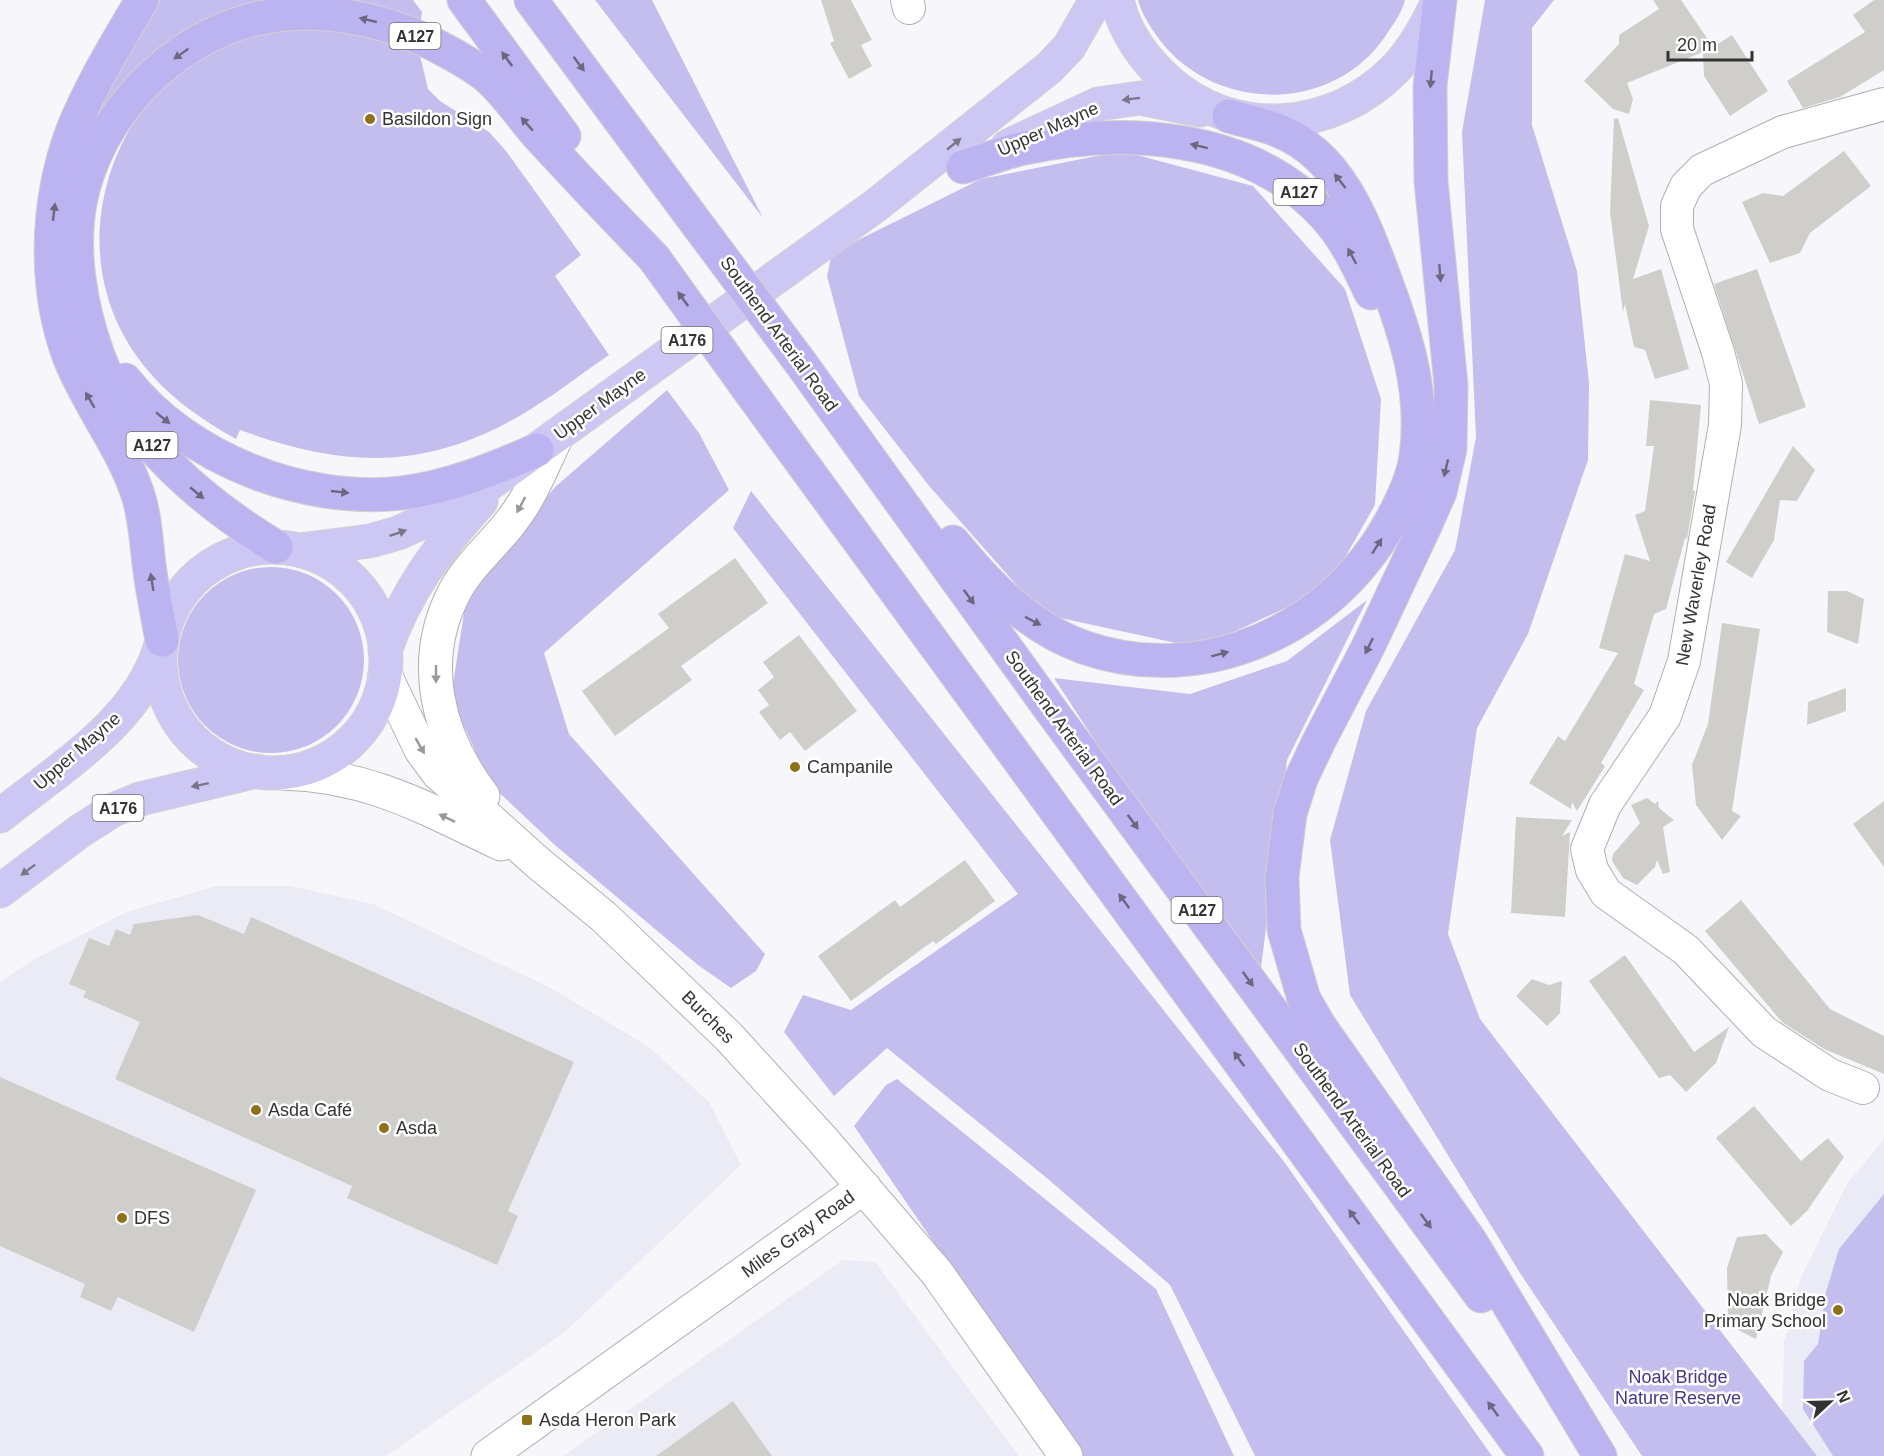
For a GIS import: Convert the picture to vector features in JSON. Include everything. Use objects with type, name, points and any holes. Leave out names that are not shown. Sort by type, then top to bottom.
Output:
[{"type":"highway","name":"A127","points":[[142,0],[93,87],[72,132],[59,176],[51,255],[60,326],[70,357],[82,388],[130,471],[138,495],[161,643]]},
{"type":"highway","name":"A127","points":[[464,0],[1527,1456]]},
{"type":"highway","name":"Southend Arterial Road","points":[[531,0],[805,369],[1050,709],[1598,1456]]},
{"type":"highway","points":[[1439,0],[1430,86],[1431,181],[1451,385],[1450,449],[1440,492],[1425,526],[1368,648],[1301,779],[1290,814],[1282,878],[1284,930],[1304,999],[1319,1025],[1471,1242],[1598,1456]]},
{"type":"highway","name":"A127","points":[[287,548],[237,523],[191,488],[138,427],[114,389],[98,355],[84,302],[76,239],[81,202],[90,170],[107,131],[121,111],[137,90],[165,65],[192,46],[254,20],[315,14],[356,18],[390,26],[430,42],[485,76],[540,138],[654,258]]},
{"type":"highway","name":"A127","points":[[805,369],[974,567],[1022,615],[1081,646],[1112,655],[1193,659],[1219,655],[1276,633],[1304,618],[1361,570],[1395,514],[1415,459],[1418,403],[1414,366],[1364,223],[1342,182],[1302,143],[1279,130],[1229,116]]},
{"type":"highway","name":"A127","points":[[963,167],[1018,150],[1044,145],[1145,138],[1174,141],[1225,153],[1284,181],[1308,199],[1325,216],[1346,244],[1382,318],[1395,360],[1407,424],[1403,482],[1395,514]]},
{"type":"highway","name":"A127","points":[[84,302],[111,361],[136,393],[162,418],[217,454],[272,479],[341,493],[402,493],[452,483],[547,442]]},
{"type":"main road","name":"Upper Mayne","points":[[0,816],[108,729],[122,714],[148,677],[168,617],[183,591],[204,570],[230,555],[360,543],[398,533],[460,505],[502,477],[547,442],[875,206],[1049,68],[1069,47],[1096,0]]},
{"type":"main road","points":[[1117,0],[1131,35],[1161,75],[1201,104],[1229,116],[1284,122],[1314,117],[1354,100],[1396,68],[1426,27],[1439,0]]},
{"type":"main road","name":"Upper Mayne","points":[[875,206],[1098,104],[1140,98],[1229,116]]},
{"type":"main road","name":"Upper Mayne","points":[[270,772],[308,768],[344,748],[371,716],[393,630],[420,575],[502,477]]},
{"type":"main road","points":[[287,548],[326,560],[349,576],[367,598],[376,615],[385,663]]},
{"type":"main road","points":[[161,643],[160,670],[167,700],[183,729],[206,752],[234,766],[270,772]]},
{"type":"main road","name":"A176","points":[[0,891],[80,831],[113,810],[140,799],[270,772]]},
{"type":"street","name":"New Waverley Road","points":[[1863,1088],[1830,1074],[1764,1032],[1686,950],[1606,892],[1592,870],[1587,849],[1605,806],[1665,717],[1684,661],[1725,424],[1726,384],[1677,229],[1677,206],[1686,186],[1702,170],[1783,132],[1884,104]]},
{"type":"street","points":[[537,862],[464,771],[450,745],[436,690],[436,658],[442,622],[455,591],[470,569],[514,519],[547,442]]},
{"type":"street","name":"Burches","points":[[385,663],[421,750],[438,773],[537,862],[604,917],[729,1037],[864,1187]]},
{"type":"street","name":"Burches","points":[[270,772],[338,777],[370,785],[399,795],[537,862]]},
{"type":"street","name":"Miles Gray Road","points":[[488,1456],[864,1187],[937,1273],[1066,1456]]},
{"type":"shaded area","points":[[216,886],[290,886],[373,904],[551,988],[649,1047],[709,1102],[741,1165],[565,1332],[386,1456],[0,1456],[0,982],[33,960],[124,913]]},
{"type":"shaded area","name":"Noak Bridge Primary School","points":[[1884,1139],[1884,1456],[1804,1456],[1782,1423],[1784,1342],[1801,1277],[1847,1184]]},
{"type":"shaded area","points":[[843,1260],[875,1262],[1019,1456],[563,1456]]},
{"type":"green space","points":[[160,0],[413,0],[422,12],[420,27],[284,4],[100,116],[95,111]]},
{"type":"green space","points":[[595,0],[652,0],[763,218]]},
{"type":"green space","points":[[1138,0],[1405,0],[1388,32],[1365,60],[1337,79],[1305,91],[1271,95],[1238,90],[1206,79],[1177,59],[1154,32]]},
{"type":"green space","name":"Noak Bridge Nature Reserve","points":[[1485,0],[1554,0],[1532,28],[1532,125],[1577,271],[1589,383],[1588,460],[1528,634],[1477,728],[1448,934],[1480,1019],[1817,1456],[1642,1456],[1520,1273],[1350,995],[1330,840],[1366,711],[1455,550],[1476,437],[1462,132]]},
{"type":"green space","points":[[334,26],[419,51],[428,89],[440,101],[489,132],[506,151],[581,255],[555,276],[609,355],[514,419],[479,436],[445,448],[411,455],[378,458],[312,451],[240,430],[236,439],[190,410],[150,373],[129,344],[113,313],[104,281],[100,247],[101,214],[108,180],[120,148],[137,117],[154,94],[181,71],[243,35]]},
{"type":"green space","points":[[1122,151],[1253,186],[1345,289],[1381,399],[1375,505],[1327,589],[1199,648],[1042,614],[930,487],[859,396],[827,276],[832,253],[981,179]]},
{"type":"green space","points":[[667,390],[699,433],[729,490],[544,653],[569,734],[765,954],[756,971],[731,988],[698,965],[556,846],[490,784],[451,697],[466,600],[555,487]]},
{"type":"green space","points":[[751,491],[1285,1163],[1492,1456],[1255,1456],[1170,1285],[1048,1179],[887,1048],[834,1096],[784,1032],[803,995],[851,1010],[1018,894],[733,528]]},
{"type":"green space","points":[[271,567],[307,574],[337,594],[357,624],[364,660],[357,696],[337,726],[307,746],[271,753],[235,746],[205,726],[185,696],[178,660],[185,624],[205,594],[235,574]]},
{"type":"green space","points":[[1367,600],[1287,760],[1258,992],[1054,678],[1190,694],[1287,661]]},
{"type":"green space","points":[[897,1079],[1156,1289],[1234,1456],[1080,1456],[854,1126],[886,1085]]},
{"type":"green space","name":"Noak Bridge Primary School","points":[[1884,1194],[1884,1456],[1833,1456],[1803,1409],[1804,1361],[1818,1344],[1826,1292],[1839,1249]]},
{"type":"building","points":[[821,0],[851,0],[872,40],[861,45],[872,66],[849,79],[830,43],[834,41]]},
{"type":"building","points":[[1653,0],[1681,0],[1713,47],[1732,35],[1768,91],[1730,116],[1704,76],[1703,54],[1708,50],[1627,83],[1633,99],[1629,114],[1613,109],[1584,81],[1619,44],[1619,35],[1659,9]]},
{"type":"building","points":[[1874,0],[1884,0],[1884,70],[1840,97],[1803,108],[1787,81],[1865,32],[1853,15]]},
{"type":"building","points":[[1618,118],[1649,226],[1633,279],[1661,269],[1689,369],[1655,379],[1645,350],[1634,347],[1625,304],[1623,312],[1610,212],[1614,119]]},
{"type":"building","points":[[1844,151],[1871,186],[1810,233],[1800,253],[1770,263],[1742,202],[1763,193],[1783,196]]},
{"type":"building","points":[[1757,269],[1806,407],[1759,424],[1714,284]]},
{"type":"building","points":[[1650,400],[1701,405],[1693,491],[1695,491],[1687,539],[1685,538],[1666,609],[1654,614],[1634,684],[1644,690],[1601,763],[1605,766],[1577,811],[1572,802],[1571,809],[1529,783],[1558,736],[1565,741],[1618,653],[1599,648],[1625,554],[1650,561],[1635,515],[1645,511],[1654,446],[1646,446]]},
{"type":"building","points":[[1793,446],[1815,470],[1797,501],[1780,500],[1774,540],[1752,578],[1726,562]]},
{"type":"building","points":[[735,558],[768,603],[681,666],[692,680],[615,736],[582,691],[669,628],[658,614]]},
{"type":"building","points":[[1828,591],[1847,591],[1864,599],[1858,644],[1827,632]]},
{"type":"building","points":[[1722,623],[1760,629],[1732,811],[1741,816],[1722,840],[1696,805],[1692,765],[1708,724]]},
{"type":"building","points":[[799,635],[857,711],[805,751],[790,732],[780,740],[759,712],[769,705],[758,690],[774,677],[763,662]]},
{"type":"building","points":[[1846,688],[1846,711],[1807,725],[1808,702]]},
{"type":"building","points":[[1647,798],[1655,804],[1658,801],[1659,808],[1674,820],[1663,827],[1670,872],[1663,874],[1657,860],[1655,867],[1637,885],[1623,878],[1612,861],[1613,854],[1640,823],[1631,805]]},
{"type":"building","points":[[1884,801],[1884,867],[1853,824]]},
{"type":"building","points":[[1516,817],[1572,820],[1562,836],[1570,832],[1565,917],[1511,913]]},
{"type":"building","points":[[965,860],[995,901],[936,944],[933,941],[851,1001],[818,956],[895,900],[900,907]]},
{"type":"building","points":[[1741,900],[1830,1009],[1884,1036],[1884,1074],[1824,1049],[1782,1022],[1705,931]]},
{"type":"building","name":"Asda","points":[[198,915],[244,934],[251,917],[574,1062],[508,1211],[518,1216],[497,1265],[347,1198],[352,1186],[115,1079],[140,1022],[83,997],[86,991],[69,984],[89,938],[109,946],[116,929],[130,935],[134,924]]},
{"type":"building","points":[[1625,955],[1694,1052],[1729,1027],[1716,1063],[1686,1092],[1670,1075],[1659,1078],[1589,981]]},
{"type":"building","points":[[1532,979],[1549,985],[1562,981],[1560,1013],[1547,1026],[1516,996]]},
{"type":"building","name":"DFS","points":[[0,1077],[256,1190],[194,1332],[118,1297],[111,1311],[80,1297],[85,1284],[0,1246]]},
{"type":"building","points":[[1754,1106],[1801,1161],[1828,1138],[1844,1157],[1807,1211],[1791,1226],[1716,1138]]},
{"type":"building","points":[[1766,1234],[1783,1252],[1771,1276],[1756,1339],[1728,1325],[1727,1268],[1737,1237]]},
{"type":"building","points":[[733,1401],[772,1456],[656,1456]]},
{"type":"place","name":"Basildon Sign","points":[[370,119]]},
{"type":"place","name":"Campanile","points":[[795,767]]},
{"type":"place","name":"Asda Café","points":[[256,1110]]},
{"type":"place","name":"Asda","points":[[384,1128]]},
{"type":"place","name":"DFS","points":[[122,1218]]},
{"type":"place","name":"Noak Bridge Primary School","points":[[1838,1310]]},
{"type":"place","name":"Asda Heron Park","points":[[527,1420]]}]
